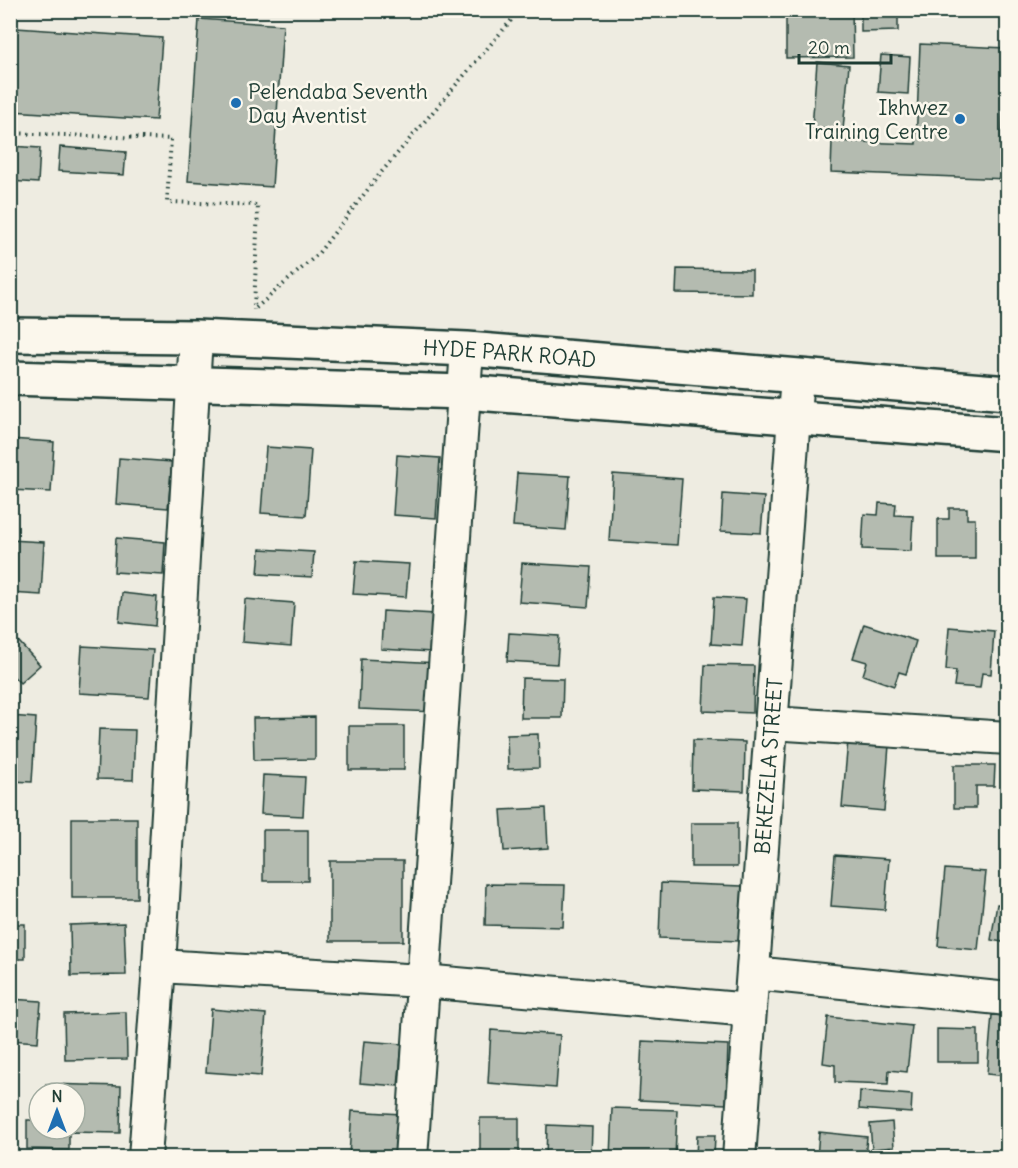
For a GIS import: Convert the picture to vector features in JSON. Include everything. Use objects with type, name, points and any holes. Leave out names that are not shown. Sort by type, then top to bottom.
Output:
[{"type":"street","name":"HYDE PARK ROAD","points":[[10,335],[209,338],[467,349],[1008,393]]},
{"type":"street","points":[[146,1158],[193,382],[209,338]]},
{"type":"street","points":[[411,1158],[467,349]]},
{"type":"street","name":"BEKEZELA STREET","points":[[739,1158],[797,375]]},
{"type":"street","name":"HYDE PARK ROAD","points":[[10,378],[464,392],[1008,434]]},
{"type":"street","points":[[771,723],[1008,738]]},
{"type":"street","points":[[159,966],[423,981],[750,1010]]},
{"type":"street","points":[[753,973],[1008,999]]},
{"type":"path","points":[[209,338],[254,310],[317,255],[379,175],[520,10]]},
{"type":"path","points":[[10,133],[171,139],[167,202],[258,206],[254,310]]},
{"type":"building","points":[[786,10],[852,10],[853,57],[786,58]]},
{"type":"building","points":[[861,10],[898,10],[898,31],[861,32]]},
{"type":"building","name":"Pelendaba Seventh Day Aventist","points":[[199,19],[283,25],[272,187],[188,181]]},
{"type":"building","points":[[16,28],[162,38],[156,120],[11,111]]},
{"type":"building","name":"Ikhwez Training Centre","points":[[920,44],[1006,48],[1008,98],[1003,98],[1001,147],[1008,148],[1007,179],[831,172],[832,141],[916,144]]},
{"type":"building","points":[[881,55],[910,57],[908,94],[878,92]]},
{"type":"building","points":[[817,62],[849,65],[843,130],[812,128]]},
{"type":"building","points":[[10,146],[40,148],[38,183],[10,181]]},
{"type":"building","points":[[60,147],[126,152],[124,175],[58,171]]},
{"type":"building","points":[[677,269],[752,270],[752,294],[676,293]]},
{"type":"building","points":[[10,439],[54,442],[51,492],[10,490]]},
{"type":"building","points":[[266,447],[311,450],[306,516],[261,513]]},
{"type":"building","points":[[397,455],[440,458],[436,518],[393,515]]},
{"type":"building","points":[[119,458],[172,462],[168,508],[116,504]]},
{"type":"building","points":[[517,473],[570,476],[566,530],[513,526]]},
{"type":"building","points":[[613,474],[682,479],[677,545],[609,541]]},
{"type":"building","points":[[723,494],[764,497],[761,533],[721,531]]},
{"type":"building","points":[[879,503],[896,504],[895,515],[913,516],[911,551],[862,549],[864,514],[878,515]]},
{"type":"building","points":[[949,508],[967,508],[967,519],[975,519],[975,559],[938,559],[938,519],[949,519]]},
{"type":"building","points":[[1004,522],[1008,523],[1008,559],[1003,559]]},
{"type":"building","points":[[116,538],[165,542],[163,575],[114,572]]},
{"type":"building","points":[[10,540],[44,542],[41,595],[10,593]]},
{"type":"building","points":[[260,549],[314,552],[312,577],[258,574]]},
{"type":"building","points":[[356,561],[409,564],[406,597],[353,594]]},
{"type":"building","points":[[522,563],[591,567],[588,607],[519,602]]},
{"type":"building","points":[[122,593],[157,597],[155,626],[119,622]]},
{"type":"building","points":[[714,597],[746,599],[742,646],[711,644]]},
{"type":"building","points":[[245,599],[294,603],[291,646],[242,642]]},
{"type":"building","points":[[383,611],[435,614],[432,652],[381,649]]},
{"type":"building","points":[[864,624],[916,641],[906,674],[899,672],[894,686],[863,675],[867,662],[853,658]]},
{"type":"building","points":[[949,627],[994,631],[991,674],[982,673],[980,688],[954,686],[956,671],[946,670]]},
{"type":"building","points":[[10,632],[40,665],[20,683],[10,673]]},
{"type":"building","points":[[509,633],[559,636],[557,664],[507,661]]},
{"type":"building","points":[[82,646],[153,650],[149,697],[79,693]]},
{"type":"building","points":[[361,659],[439,663],[437,712],[359,709]]},
{"type":"building","points":[[705,665],[754,666],[753,713],[703,711]]},
{"type":"building","points":[[522,678],[563,679],[562,718],[521,718]]},
{"type":"building","points":[[10,716],[36,718],[32,782],[10,781]]},
{"type":"building","points":[[315,717],[315,759],[254,760],[253,718]]},
{"type":"building","points":[[349,726],[404,726],[404,770],[349,770]]},
{"type":"building","points":[[99,729],[135,730],[133,780],[97,779]]},
{"type":"building","points":[[538,734],[539,768],[508,769],[507,735]]},
{"type":"building","points":[[693,740],[745,742],[744,791],[692,789]]},
{"type":"building","points":[[848,741],[889,745],[884,811],[842,807]]},
{"type":"building","points":[[954,765],[995,765],[994,786],[976,786],[976,808],[954,808]]},
{"type":"building","points":[[263,775],[305,777],[303,816],[261,814]]},
{"type":"building","points":[[546,808],[548,848],[504,851],[501,810]]},
{"type":"building","points":[[72,818],[137,818],[137,898],[72,898]]},
{"type":"building","points":[[691,823],[737,823],[737,867],[691,867]]},
{"type":"building","points":[[263,830],[308,830],[308,881],[263,881]]},
{"type":"building","points":[[835,855],[889,859],[885,910],[831,906]]},
{"type":"building","points":[[330,861],[403,861],[403,941],[330,941]]},
{"type":"building","points":[[945,869],[986,872],[978,950],[938,946]]},
{"type":"building","points":[[661,883],[742,886],[739,941],[659,938]]},
{"type":"building","points":[[486,884],[565,885],[563,927],[485,925]]},
{"type":"building","points":[[997,904],[1008,905],[1008,943],[991,940]]},
{"type":"building","points":[[124,923],[126,975],[71,976],[70,925]]},
{"type":"building","points":[[10,924],[25,924],[25,959],[10,959]]},
{"type":"building","points":[[10,999],[41,1001],[38,1042],[10,1040]]},
{"type":"building","points":[[211,1009],[266,1014],[261,1076],[206,1072]]},
{"type":"building","points":[[126,1012],[127,1059],[65,1060],[64,1014]]},
{"type":"building","points":[[992,1015],[1008,1016],[1008,1076],[987,1074]]},
{"type":"building","points":[[828,1017],[912,1026],[907,1072],[889,1070],[888,1084],[835,1082],[835,1065],[823,1063]]},
{"type":"building","points":[[937,1029],[978,1030],[978,1062],[937,1062]]},
{"type":"building","points":[[491,1030],[560,1035],[556,1088],[488,1083]]},
{"type":"building","points":[[364,1041],[402,1044],[398,1086],[360,1083]]},
{"type":"building","points":[[642,1041],[728,1045],[726,1104],[639,1100]]},
{"type":"building","points":[[87,1085],[121,1086],[120,1133],[87,1132]]},
{"type":"building","points":[[860,1091],[912,1095],[911,1113],[859,1109]]},
{"type":"building","points":[[612,1108],[677,1110],[675,1158],[610,1158]]},
{"type":"building","points":[[352,1111],[401,1114],[398,1158],[349,1155]]},
{"type":"building","points":[[480,1118],[519,1118],[519,1158],[480,1158]]},
{"type":"building","points":[[892,1122],[894,1147],[872,1149],[870,1124]]},
{"type":"building","points":[[547,1125],[592,1127],[591,1158],[546,1158]]},
{"type":"building","points":[[819,1132],[867,1137],[865,1158],[817,1158]]},
{"type":"building","points":[[697,1135],[715,1135],[714,1158],[696,1158]]},
{"type":"building","points":[[27,1141],[69,1141],[69,1150],[27,1149]]},
{"type":"place","name":"Pelendaba Seventh Day Aventist","points":[[236,103]]},
{"type":"place","name":"Ikhwez Training Centre","points":[[960,119]]}]
